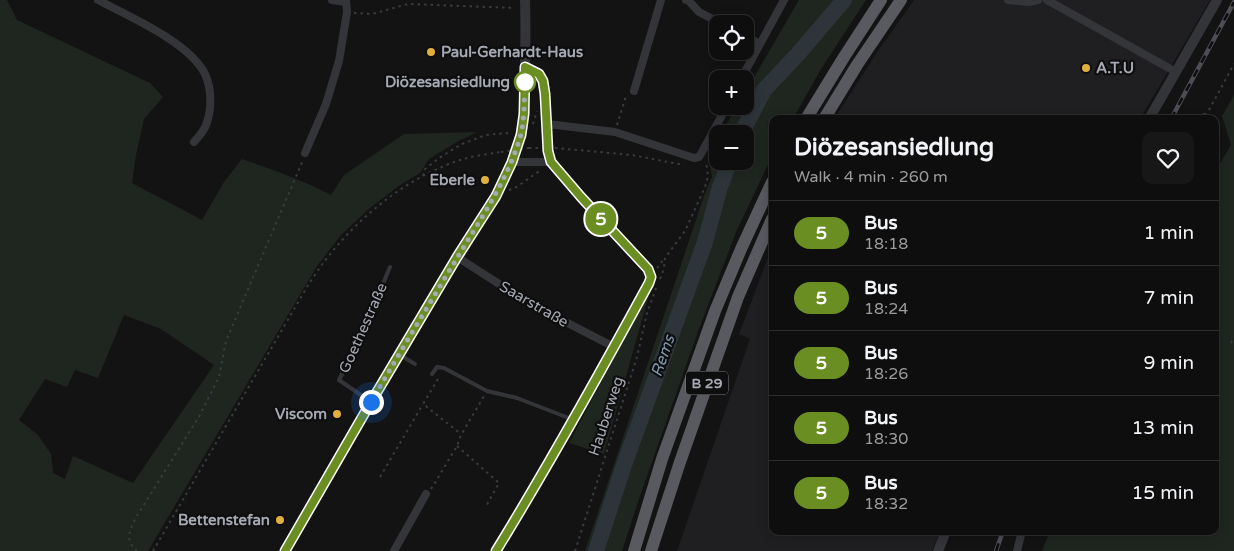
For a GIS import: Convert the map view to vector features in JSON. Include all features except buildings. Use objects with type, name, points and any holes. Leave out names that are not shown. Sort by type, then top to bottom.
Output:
[{"type":"highway","points":[[808,115],[881,0]]},
{"type":"highway","points":[[826,115],[900,0]]},
{"type":"highway","name":"B 29","points":[[634,551],[662,459],[715,311],[769,188]]},
{"type":"highway","name":"B 29","points":[[651,551],[738,297],[769,227]]},
{"type":"street","points":[[98,0],[161,33],[184,50],[204,72],[211,95],[208,120],[202,134],[194,142]]},
{"type":"street","points":[[305,153],[326,104],[339,61],[347,12],[346,1],[332,0]]},
{"type":"street","points":[[634,91],[661,0]]},
{"type":"street","points":[[688,0],[699,12],[709,17]]},
{"type":"street","points":[[747,70],[784,0]]},
{"type":"street","points":[[1008,0],[1029,2],[1038,0]]},
{"type":"street","points":[[1047,0],[1176,72]]},
{"type":"street","points":[[1151,115],[1217,0]]},
{"type":"street","points":[[285,551],[457,257],[496,196],[512,162],[521,135],[524,114],[525,4]]},
{"type":"street","points":[[754,41],[760,44]]},
{"type":"street","points":[[496,551],[574,420],[651,277],[648,269],[551,162],[548,151],[543,81],[539,74],[525,67]]},
{"type":"street","points":[[547,124],[614,132],[694,158],[699,157],[722,115]]},
{"type":"street","points":[[512,162],[551,162]]},
{"type":"street","name":"Saarstraße","points":[[457,257],[527,302],[614,347]]},
{"type":"street","points":[[394,551],[426,494]]},
{"type":"street","points":[[938,551],[944,535]]},
{"type":"street","points":[[1017,551],[1021,535]]},
{"type":"lane","name":"Goethestraße","points":[[371,402],[340,380],[390,268]]},
{"type":"lane","points":[[399,355],[415,364]]},
{"type":"lane","points":[[432,374],[437,367],[444,368],[487,391],[517,398],[574,420]]},
{"type":"path","points":[[436,0],[436,5]]},
{"type":"path","points":[[347,12],[372,14],[408,4],[525,4]]},
{"type":"path","points":[[1207,115],[1234,64]]},
{"type":"path","points":[[614,132],[626,96],[634,91]]},
{"type":"path","points":[[423,176],[425,169],[462,144],[486,135],[506,133],[521,135]]},
{"type":"path","points":[[153,551],[324,262],[345,236],[368,214],[389,198],[423,176],[461,160],[529,148],[555,148],[632,155],[678,164],[685,163],[694,158]]},
{"type":"path","name":"Hauberweg","points":[[575,551],[637,357],[647,313],[664,268],[665,258],[685,231],[705,187],[708,176],[706,159],[702,152]]},
{"type":"path","points":[[137,551],[131,546],[129,538],[134,519],[200,415],[219,377],[226,341],[305,153]]},
{"type":"path","points":[[496,196],[515,188],[551,162]]},
{"type":"path","points":[[651,277],[665,258]]},
{"type":"path","points":[[1231,343],[1234,336]]},
{"type":"path","points":[[380,477],[444,368]]},
{"type":"path","points":[[426,494],[457,446],[461,435],[487,391]]},
{"type":"path","points":[[423,404],[461,435]]},
{"type":"path","points":[[457,446],[499,484],[485,508]]},
{"type":"shaded area","points":[[0,0],[7,0],[17,20],[150,83],[163,97],[144,119],[132,183],[202,220],[224,182],[242,159],[298,180],[331,195],[344,175],[404,134],[478,132],[460,140],[429,159],[420,173],[400,185],[371,207],[341,235],[317,266],[148,551],[0,551]],"holes":[[[124,315],[161,329],[214,365],[133,483],[73,456],[65,479],[53,473],[51,454],[38,435],[19,420],[45,379],[67,387],[75,370],[98,378]]]},
{"type":"shaded area","points":[[799,0],[866,0],[821,69],[795,115],[769,115],[769,162],[737,230],[700,326],[622,551],[585,551],[712,177],[711,170],[754,170],[754,125],[726,125],[732,115],[754,115],[754,78]]},
{"type":"shaded area","points":[[914,0],[1210,0],[1142,115],[837,115]]},
{"type":"shaded area","points":[[1234,95],[1234,551],[1042,551],[1048,535],[1219,535],[1219,165],[1231,145],[1222,116]]},
{"type":"shaded area","points":[[769,255],[769,535],[938,535],[932,551],[677,551],[750,339],[739,334]]},
{"type":"shaded area","points":[[651,288],[604,454],[569,443]]},
{"type":"waterway","name":"Rems","points":[[746,125],[764,90],[844,0]]},
{"type":"waterway","name":"Rems","points":[[596,551],[624,465],[705,242],[727,170]]},
{"type":"railway","points":[[1173,115],[1234,2]]},
{"type":"railway","points":[[996,551],[1002,535]]},
{"type":"bus line","name":"5","points":[[285,551],[457,257],[496,196],[512,162],[521,135],[524,114],[525,67],[539,74],[543,81],[548,151],[551,162],[648,269],[651,277],[574,420],[496,551]]},
{"type":"place","name":"Paul-Gerhardt-Haus","points":[[431,52]]},
{"type":"place","name":"A.T.U","points":[[1086,68]]},
{"type":"place","name":"Diözesansiedlung","points":[[525,82]]},
{"type":"place","name":"Eberle","points":[[485,180]]},
{"type":"place","name":"Viscom","points":[[337,414]]},
{"type":"place","name":"Bettenstefan","points":[[280,520]]},
{"type":"route","points":[[371,402],[457,257],[496,196],[512,162],[521,135],[525,82]]}]
